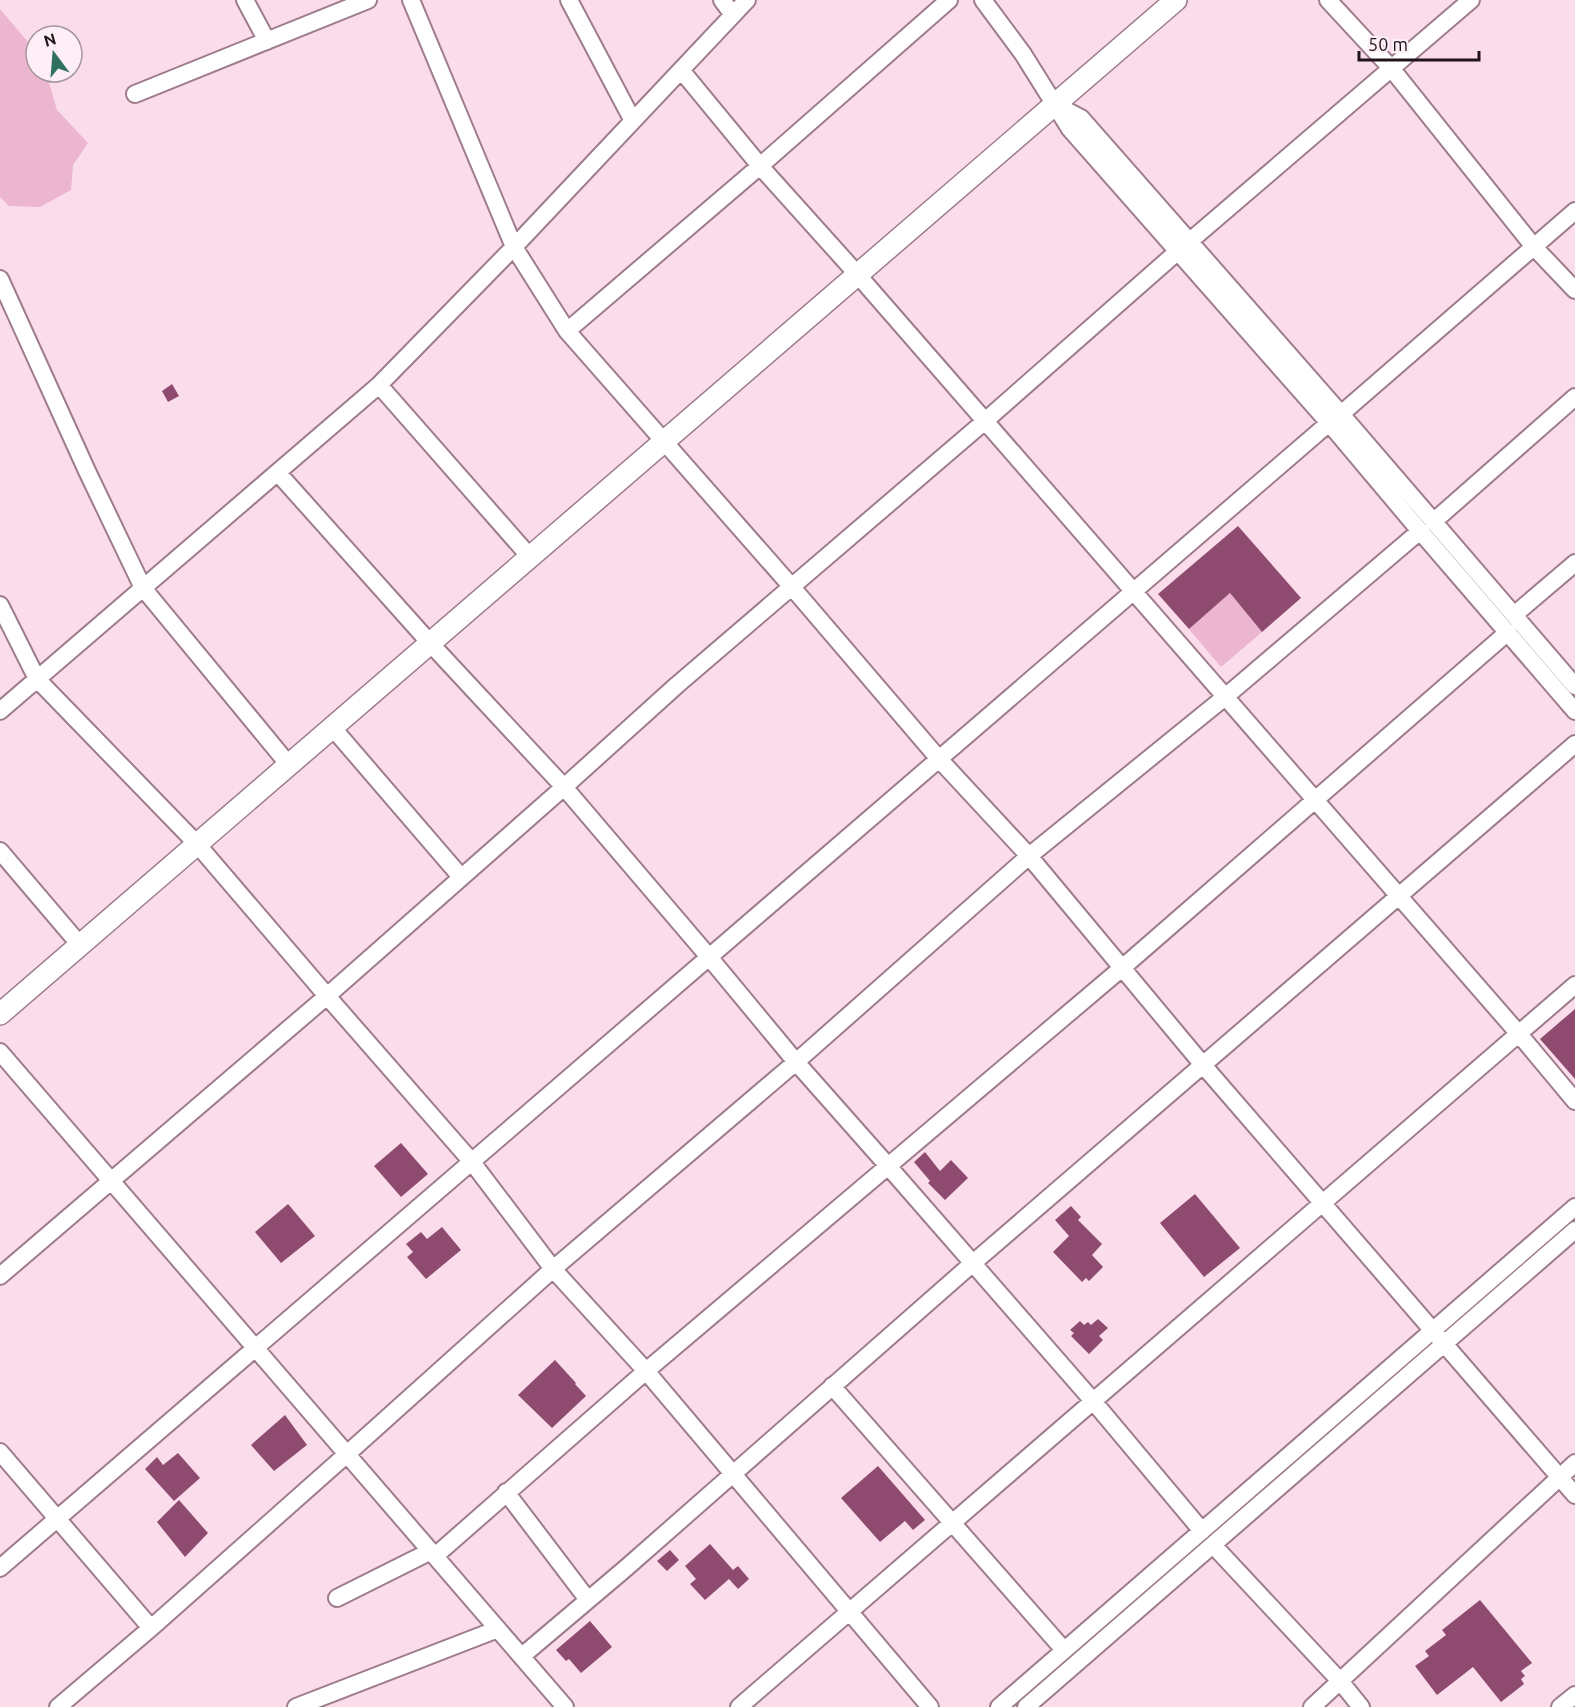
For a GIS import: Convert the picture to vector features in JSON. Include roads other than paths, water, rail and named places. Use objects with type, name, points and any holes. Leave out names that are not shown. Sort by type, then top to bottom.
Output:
[{"type":"street","points":[[245,0],[267,41]]},
{"type":"street","points":[[135,94],[368,0]]},
{"type":"street","points":[[411,0],[514,247],[567,331],[665,441],[939,759],[1029,856],[1203,1065],[1575,1495]]},
{"type":"street","points":[[569,0],[633,121]]},
{"type":"street","points":[[722,0],[733,15]]},
{"type":"street","points":[[0,711],[379,386],[747,0]]},
{"type":"street","points":[[567,331],[949,0]]},
{"type":"street","points":[[983,0],[1023,54],[1070,129],[1184,246],[1335,418],[1426,526],[1508,632],[1575,711]]},
{"type":"street","points":[[0,1014],[1176,0]]},
{"type":"street","points":[[1328,0],[1390,68],[1534,247],[1575,290]]},
{"type":"street","points":[[0,1276],[327,996],[791,586],[1471,0]]},
{"type":"street","points":[[681,70],[759,166],[857,274],[1134,591],[1575,1101]]},
{"type":"street","points":[[0,1568],[1575,211]]},
{"type":"street","points":[[0,279],[143,588],[289,765]]},
{"type":"street","points":[[379,386],[530,557]]},
{"type":"street","points":[[58,1707],[347,1455],[553,1269],[796,1062],[1029,856],[1225,697],[1575,397]]},
{"type":"street","points":[[278,473],[430,643],[564,787],[796,1062],[1093,1401],[1202,1531]]},
{"type":"street","points":[[1426,526],[1514,615],[1575,686]]},
{"type":"street","points":[[1514,615],[1575,563]]},
{"type":"street","points":[[0,605],[38,679],[197,844],[472,1162],[553,1269],[646,1371],[930,1707]]},
{"type":"street","points":[[337,1598],[433,1553],[1122,968],[1508,632]]},
{"type":"street","points":[[332,728],[461,877]]},
{"type":"street","points":[[522,1656],[973,1263],[1575,744]]},
{"type":"street","points":[[0,851],[80,945]]},
{"type":"street","points":[[739,1707],[1575,985]]},
{"type":"street","points":[[0,1052],[566,1707]]},
{"type":"street","points":[[999,1707],[1575,1208]]},
{"type":"street","points":[[1026,1707],[1575,1230]]},
{"type":"street","points":[[832,1386],[1065,1650]]},
{"type":"street","points":[[0,1452],[151,1628]]},
{"type":"street","points":[[1312,1707],[1575,1463]]},
{"type":"street","points":[[506,1492],[588,1600]]},
{"type":"street","points":[[1213,1545],[1340,1681],[1361,1707]]},
{"type":"street","points":[[296,1707],[498,1629]]},
{"type":"street","points":[[1560,1707],[1575,1695]]}]
